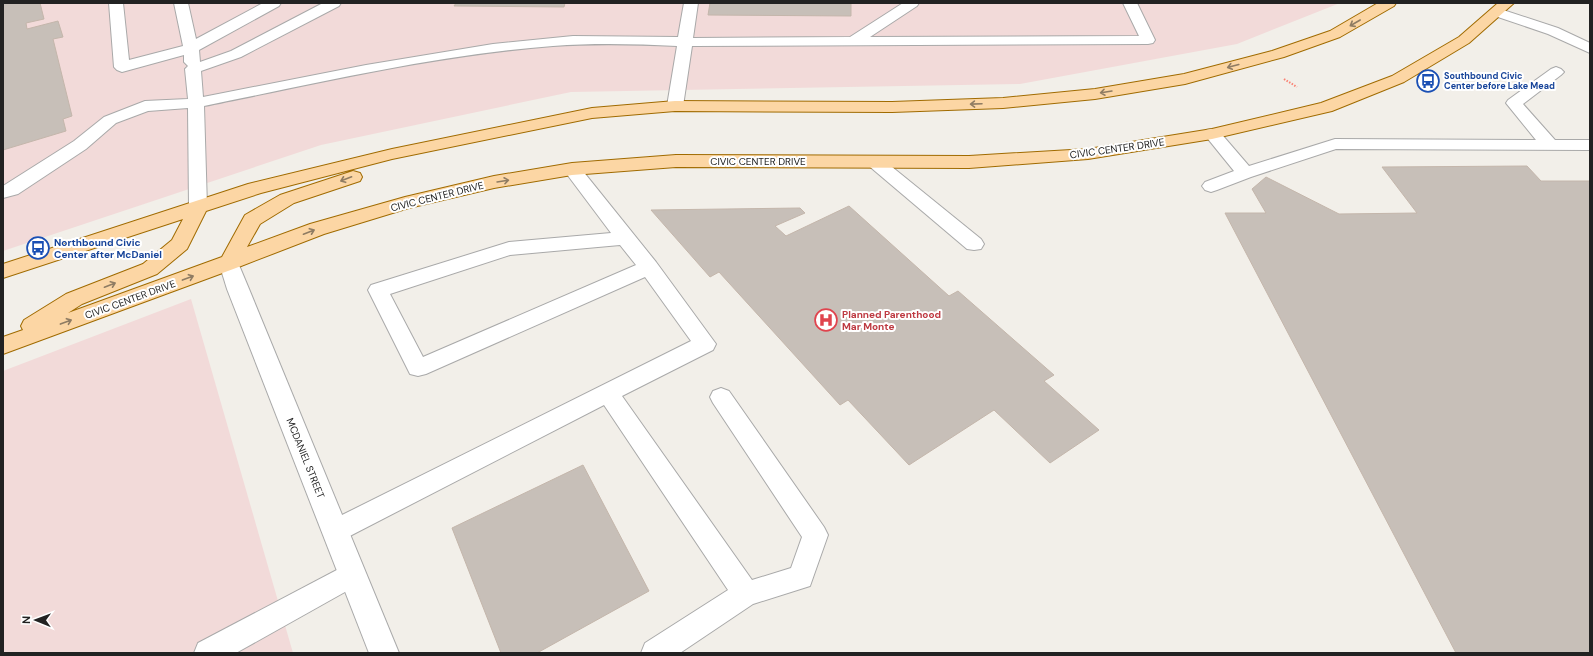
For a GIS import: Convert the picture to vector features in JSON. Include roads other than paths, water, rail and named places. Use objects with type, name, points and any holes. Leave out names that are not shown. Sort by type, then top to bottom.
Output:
[{"type":"main road","points":[[3,271],[255,188],[392,154],[592,113],[675,106],[892,107],[1003,103],[1095,94],[1185,79],[1278,54],[1335,34],[1389,3]]},
{"type":"main road","name":"CIVIC CENTER DRIVE","points":[[3,345],[316,229],[405,203],[494,182],[572,169],[676,161],[969,162],[1088,154],[1212,134],[1326,107],[1398,79],[1464,40],[1502,8]]},
{"type":"main road","points":[[229,262],[252,220],[287,199],[350,178],[392,154]]},
{"type":"main road","points":[[3,345],[74,299],[150,269],[180,244],[198,207]]},
{"type":"street","name":"MCDANIEL STREET","points":[[229,262],[238,289],[384,653]]},
{"type":"lane","points":[[116,3],[122,67],[191,48],[210,36],[274,3]]},
{"type":"lane","points":[[181,3],[191,48],[196,103],[198,207]]},
{"type":"lane","points":[[193,68],[236,54],[334,3]]},
{"type":"lane","points":[[675,106],[691,3]]},
{"type":"lane","points":[[854,41],[912,3]]},
{"type":"lane","points":[[3,192],[12,190],[80,145],[110,120],[145,106],[196,103],[397,62],[538,43],[631,40],[685,42],[1148,40],[1130,3]]},
{"type":"lane","points":[[1502,8],[1590,49]]},
{"type":"lane","points":[[1550,145],[1514,103],[1556,72]]},
{"type":"lane","points":[[1212,134],[1245,173]]},
{"type":"lane","points":[[1211,186],[1245,173],[1335,144],[1590,145]]},
{"type":"lane","points":[[875,162],[974,244]]},
{"type":"lane","points":[[335,531],[705,344],[648,267],[572,169]]},
{"type":"lane","points":[[625,238],[509,249],[378,290],[418,368],[648,267]]},
{"type":"lane","points":[[608,393],[746,594]]},
{"type":"lane","points":[[655,653],[746,594],[801,577],[815,535],[721,397]]},
{"type":"lane","points":[[208,653],[352,574]]},
{"type":"place","name":"Southbound Civic Center before Lake Mead","points":[[1428,81]]},
{"type":"place","name":"Northbound Civic Center after McDaniel","points":[[38,248]]},
{"type":"place","name":"Planned Parenthood Mar Monte","points":[[826,320]]}]
